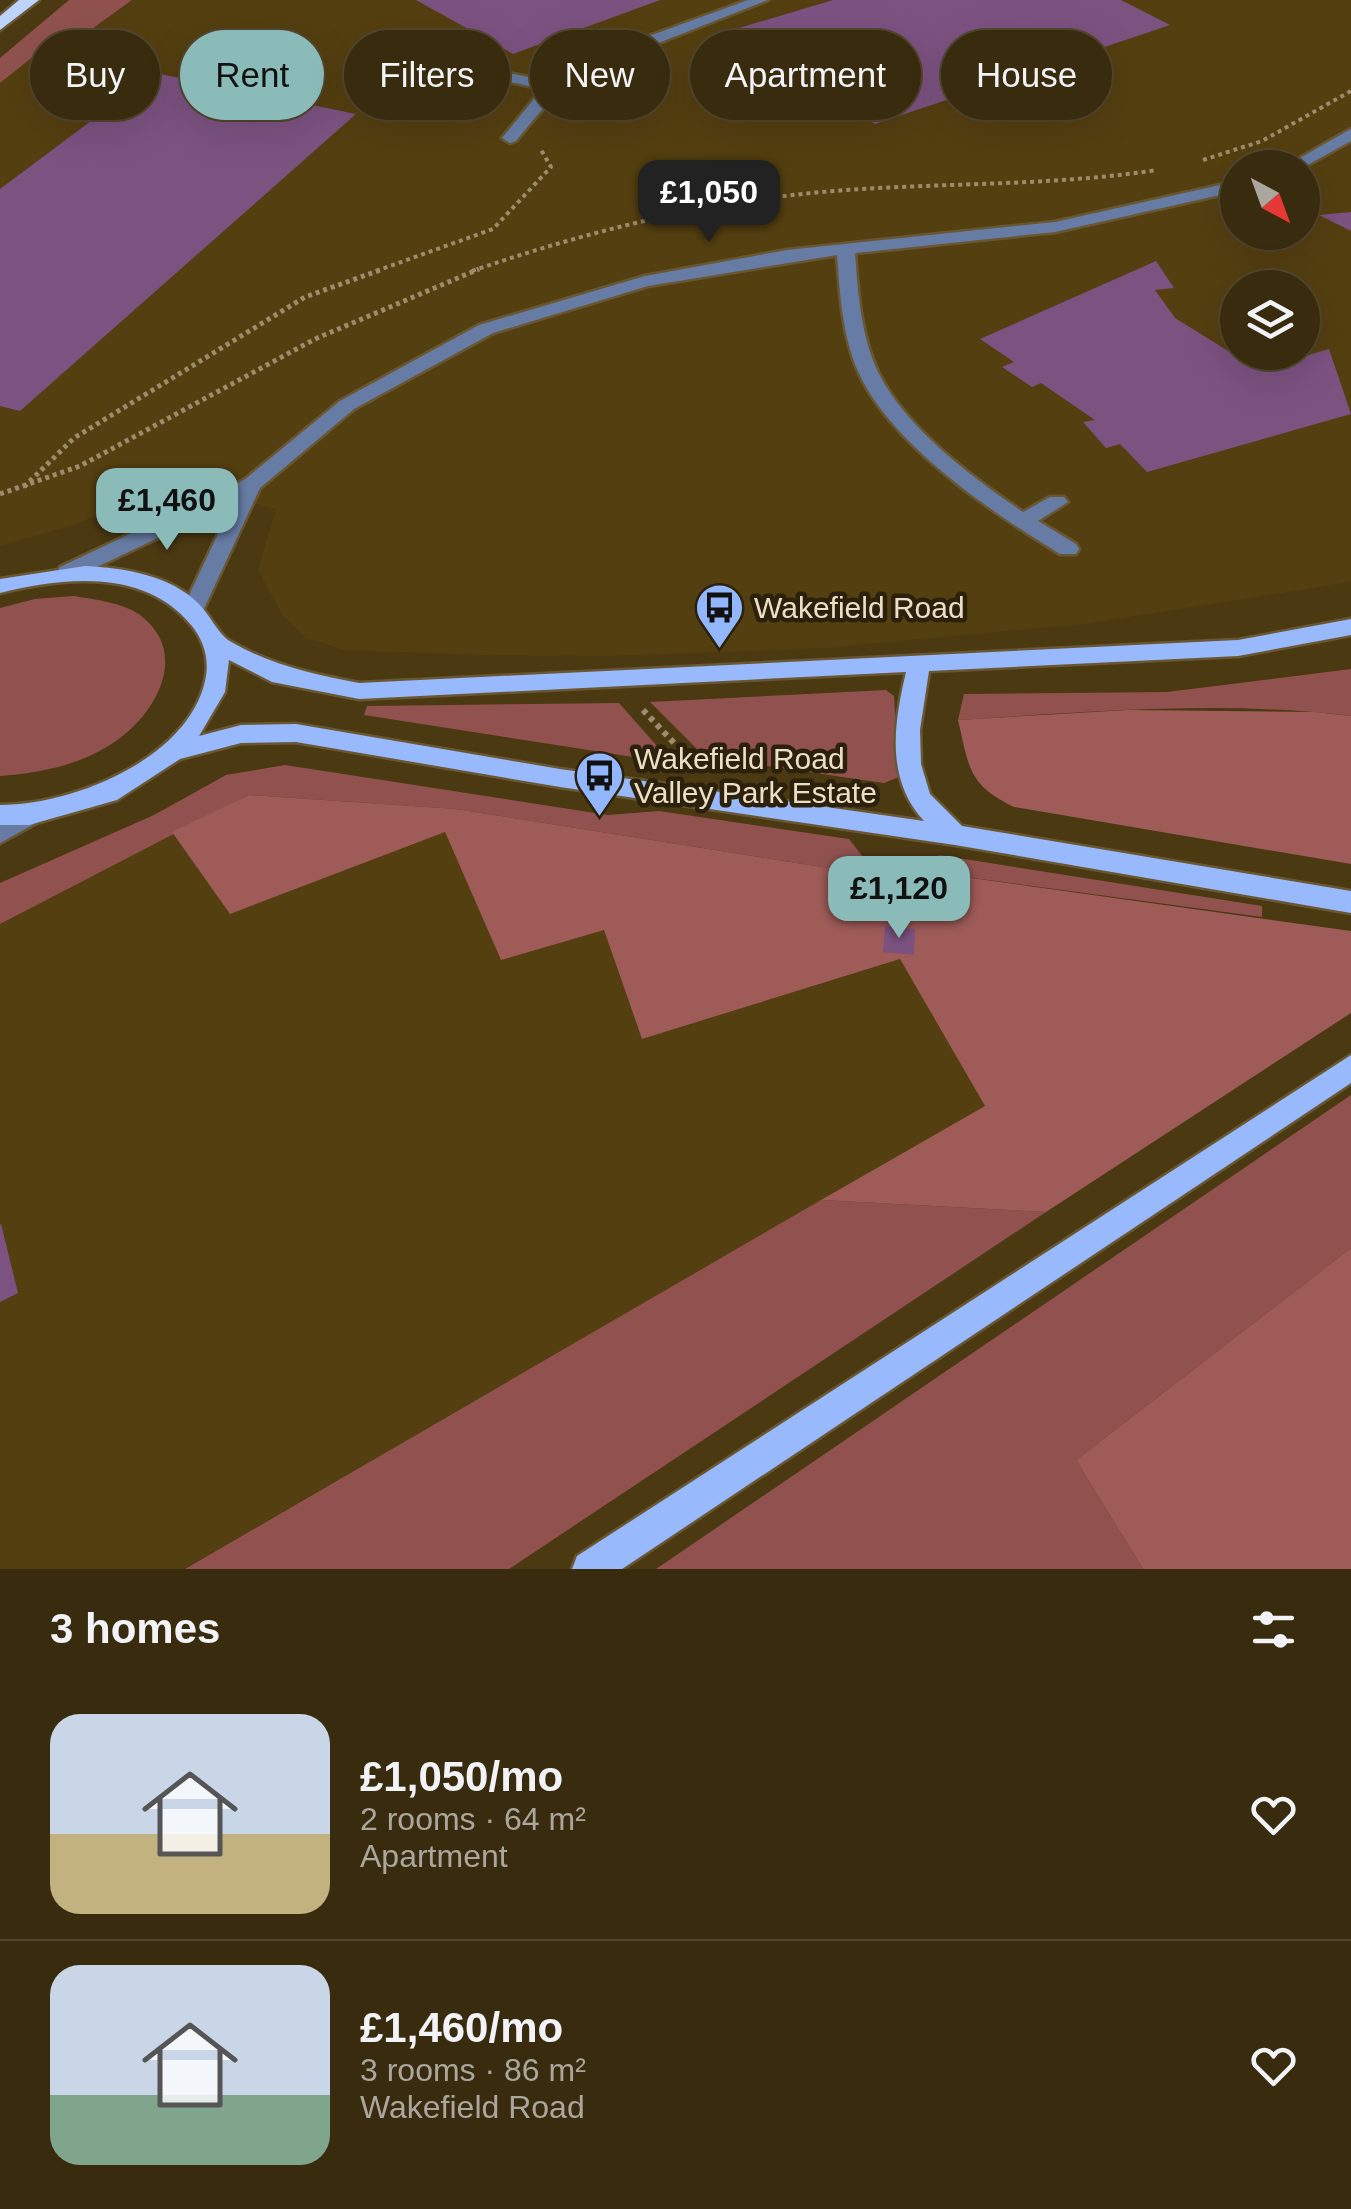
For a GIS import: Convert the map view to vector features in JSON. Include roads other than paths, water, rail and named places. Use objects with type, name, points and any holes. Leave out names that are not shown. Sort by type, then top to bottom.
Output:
[{"type":"highway","points":[[0,26],[30,0]]},
{"type":"main road","points":[[0,586],[68,572],[140,579],[194,608],[216,643],[218,678],[202,716],[172,752],[108,793],[29,815],[0,815]]},
{"type":"main road","points":[[216,643],[280,676],[359,691],[919,664],[970,658],[1238,648],[1351,627]]},
{"type":"main road","points":[[919,664],[910,701],[908,751],[918,795],[955,835]]},
{"type":"main road","points":[[172,752],[240,734],[296,732],[690,797],[955,835],[1351,902]]},
{"type":"main road","points":[[590,1569],[1351,1066]]},
{"type":"street","points":[[670,33],[761,0]]},
{"type":"street","points":[[514,133],[530,114]]},
{"type":"street","points":[[1320,151],[1351,134]]},
{"type":"street","points":[[68,572],[252,485],[347,405],[486,329],[645,281],[787,255],[1055,227],[1220,190]]},
{"type":"street","points":[[846,250],[852,318],[870,375],[916,438],[971,488],[1068,550]]},
{"type":"street","points":[[194,608],[252,485]]},
{"type":"street","points":[[1022,521],[1058,502]]},
{"type":"street","points":[[0,833],[29,815]]},
{"type":"place","name":"Wakefield Road","points":[[719,650]]},
{"type":"place","name":"Wakefield Road Valley Park Estate","points":[[599,818]]}]
